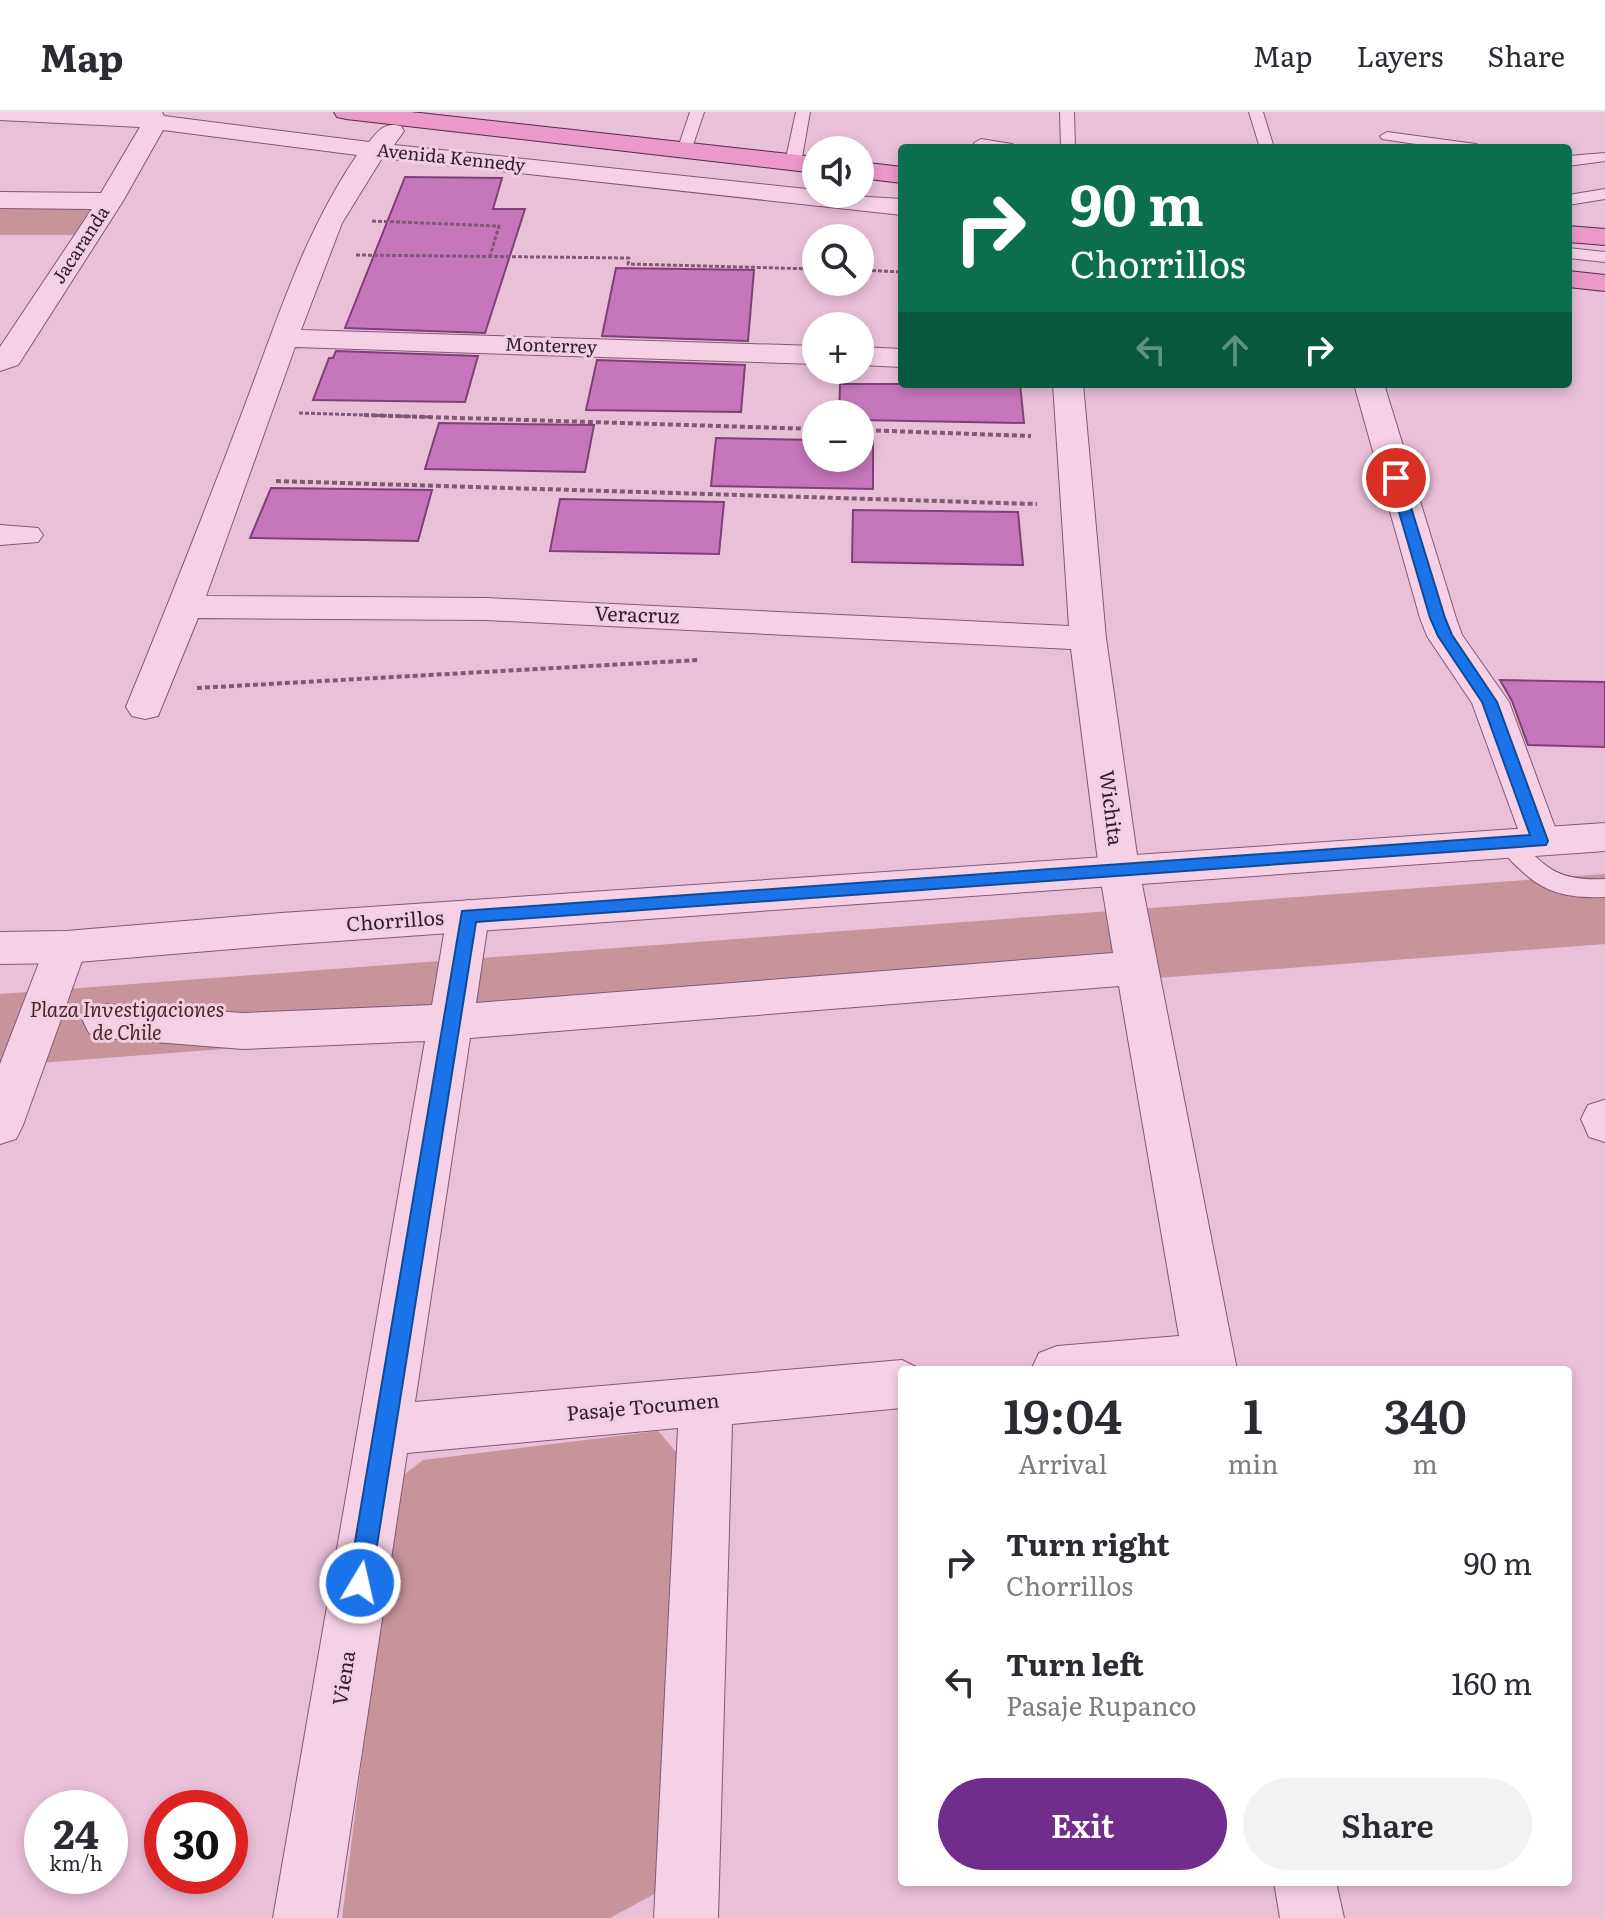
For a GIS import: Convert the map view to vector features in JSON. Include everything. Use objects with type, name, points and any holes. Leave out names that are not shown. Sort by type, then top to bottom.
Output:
[{"type":"main road","name":"Avenida Kennedy","points":[[346,112],[802,164]]},
{"type":"main road","points":[[874,172],[898,175]]},
{"type":"main road","points":[[1572,234],[1605,237]]},
{"type":"main road","points":[[1572,279],[1605,283]]},
{"type":"street","name":"Avenida Kennedy","points":[[0,113],[152,117],[374,150],[898,207]]},
{"type":"street","name":"Jacaranda","points":[[0,362],[7,359],[110,201],[152,117]]},
{"type":"street","points":[[149,699],[186,607],[328,220],[374,150],[404,119]]},
{"type":"street","points":[[0,200],[110,201]]},
{"type":"street","name":"Monterrey","points":[[285,338],[802,355]]},
{"type":"street","points":[[874,357],[898,358]]},
{"type":"street","name":"Wichita","points":[[1068,388],[1088,638],[1119,869],[1210,1363]]},
{"type":"street","points":[[1370,388],[1438,618],[1445,636],[1490,702],[1524,842]]},
{"type":"street","name":"Veracruz","points":[[186,607],[486,609],[1088,638]]},
{"type":"street","name":"Chorrillos","points":[[0,948],[66,947],[1119,869],[1605,837]]},
{"type":"street","name":"Viena","points":[[305,1918],[468,916]]},
{"type":"street","points":[[0,1125],[66,947]]},
{"type":"street","points":[[105,1021],[243,1031],[451,1022],[1137,968]]},
{"type":"street","points":[[1144,1366],[1210,1363]]},
{"type":"street","name":"Pasaje Tocumen","points":[[384,1430],[898,1384]]},
{"type":"street","points":[[686,1918],[706,1401]]},
{"type":"street","points":[[1306,1886],[1312,1918]]},
{"type":"lane","points":[[684,151],[697,112]]},
{"type":"lane","points":[[803,112],[803,136]]},
{"type":"lane","points":[[1067,112],[1068,144]]},
{"type":"lane","points":[[1256,112],[1266,144]]},
{"type":"lane","points":[[1387,136],[1446,144]]},
{"type":"lane","points":[[981,143],[987,144]]},
{"type":"lane","points":[[1572,161],[1605,157]]},
{"type":"lane","points":[[1572,199],[1605,194]]},
{"type":"lane","points":[[1572,253],[1605,257]]},
{"type":"lane","points":[[1524,842],[1541,878],[1555,886],[1572,890],[1605,888]]},
{"type":"path","points":[[328,220],[499,226],[490,256]]},
{"type":"path","points":[[315,254],[629,258],[628,264],[802,269]]},
{"type":"path","points":[[874,271],[898,272]]},
{"type":"path","points":[[258,412],[802,429]]},
{"type":"path","points":[[874,430],[1072,437]]},
{"type":"path","points":[[233,480],[1078,505]]},
{"type":"path","points":[[149,699],[705,660]]},
{"type":"green space","points":[[0,204],[114,205],[96,235],[0,235]]},
{"type":"green space","name":"Plaza Investigaciones de Chile","points":[[1605,874],[1605,944],[0,1066],[0,994]]},
{"type":"green space","points":[[658,1431],[677,1453],[658,1892],[610,1918],[342,1918],[397,1480],[423,1460]]},
{"type":"building","points":[[405,177],[502,178],[493,209],[525,209],[485,333],[345,328]]},
{"type":"building","points":[[616,268],[754,270],[748,341],[602,336]]},
{"type":"building","points":[[336,351],[478,356],[465,402],[313,400],[329,358],[333,358]]},
{"type":"building","points":[[597,360],[745,365],[741,412],[586,410]]},
{"type":"building","points":[[840,384],[898,384],[898,388],[1020,388],[1024,423],[874,420],[874,400],[839,400]]},
{"type":"building","points":[[439,423],[594,425],[585,472],[425,469]]},
{"type":"building","points":[[716,438],[802,440],[802,472],[873,472],[873,489],[711,486]]},
{"type":"building","points":[[271,488],[432,490],[418,541],[250,538]]},
{"type":"building","points":[[560,499],[724,502],[719,554],[550,551]]},
{"type":"building","points":[[853,510],[1018,512],[1023,565],[852,562]]},
{"type":"building","points":[[1500,680],[1605,682],[1605,747],[1528,745],[1512,701]]},
{"type":"route","points":[[360,1583],[468,916],[1540,841],[1490,702],[1445,636],[1396,478]]}]
